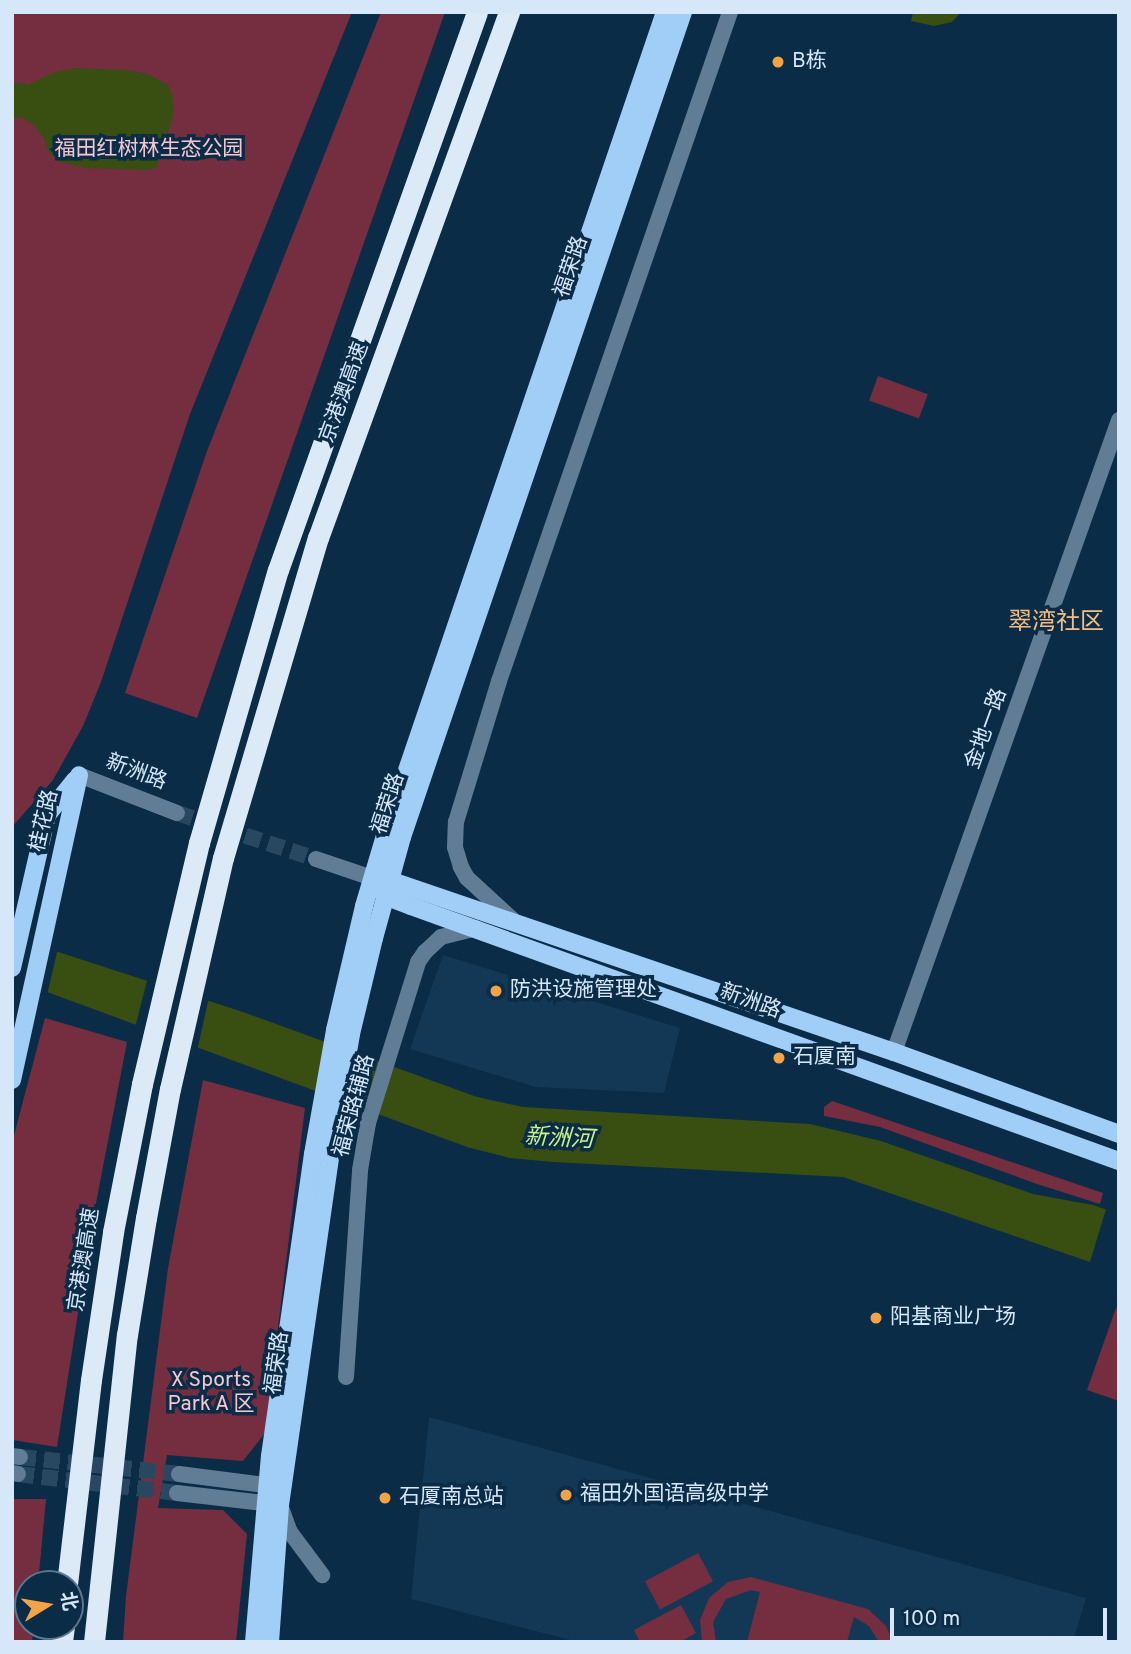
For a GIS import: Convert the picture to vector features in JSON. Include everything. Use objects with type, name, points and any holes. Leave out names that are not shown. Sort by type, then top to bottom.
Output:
[{"type":"highway","name":"京港澳高速","points":[[69,1570],[113,1232],[142,1084],[199,843],[278,570],[477,12]]},
{"type":"highway","name":"京港澳高速","points":[[94,1642],[127,1335],[170,1089],[223,859],[318,538],[509,12]]},
{"type":"main road","name":"福荣路","points":[[254,1642],[328,1116],[343,1032],[382,884],[665,12]]},
{"type":"main road","name":"福荣路","points":[[382,884],[683,12]]},
{"type":"main road","name":"桂花路","points":[[12,968],[47,815],[79,775]]},
{"type":"main road","name":"桂花路","points":[[12,1080],[79,775]]},
{"type":"main road","name":"新洲路","points":[[382,884],[515,922],[894,1052],[1119,1133]]},
{"type":"main road","name":"新洲路","points":[[382,884],[476,929],[1119,1161]]},
{"type":"main road","name":"福荣路","points":[[270,1642],[274,1495]]},
{"type":"street","points":[[515,922],[467,878],[455,846],[456,822],[499,681],[730,12]]},
{"type":"street","name":"金地一路","points":[[894,1052],[1119,420]]},
{"type":"street","name":"新洲路","points":[[79,775],[177,813]]},
{"type":"street","name":"新洲路","points":[[316,859],[382,884]]},
{"type":"street","points":[[34,864],[57,869]]},
{"type":"street","name":"福荣路辅路","points":[[346,1377],[360,1170],[368,1123],[418,962],[441,937],[476,929]]},
{"type":"street","points":[[179,1474],[274,1495]]},
{"type":"street","points":[[177,1493],[274,1495]]},
{"type":"street","points":[[274,1495],[290,1532],[322,1575]]},
{"type":"shaded area","name":"防洪设施管理处","points":[[443,955],[680,1028],[664,1093],[536,1087],[410,1049]]},
{"type":"shaded area","name":"福田外国语高级中学","points":[[429,1417],[1086,1598],[1073,1642],[578,1642],[411,1599]]},
{"type":"green space","name":"福田红树林生态公园","points":[[12,12],[352,12],[190,414],[101,682],[83,726],[53,780],[12,827]]},
{"type":"green space","points":[[381,12],[445,12],[197,718],[125,693],[207,451]]},
{"type":"green space","points":[[878,376],[928,394],[919,419],[869,400]]},
{"type":"green space","points":[[45,1018],[127,1042],[92,1224],[57,1447],[12,1440],[12,1143]]},
{"type":"green space","name":"X Sports Park A 区","points":[[203,1080],[305,1108],[265,1433],[243,1461],[167,1455],[158,1508],[223,1510],[247,1534],[236,1642],[123,1642],[126,1596],[168,1268]]},
{"type":"green space","points":[[832,1101],[1103,1193],[1100,1204],[880,1127],[824,1116],[824,1107]]},
{"type":"green space","points":[[1116,1308],[1119,1309],[1119,1401],[1087,1390]]},
{"type":"green space","points":[[12,1499],[46,1499],[39,1570],[14,1570],[14,1640],[32,1642],[12,1642]]},
{"type":"green space","points":[[698,1553],[713,1581],[660,1609],[645,1581]]},
{"type":"green space","points":[[751,1577],[868,1609],[886,1626],[893,1642],[879,1642],[869,1626],[854,1617],[847,1642],[747,1642],[760,1592],[751,1590],[726,1599],[713,1622],[716,1642],[702,1642],[700,1620],[709,1598],[728,1582]]},
{"type":"green space","points":[[681,1605],[696,1633],[680,1642],[640,1642],[634,1630]]},
{"type":"water","points":[[913,12],[961,12],[952,22],[934,26],[911,21]]},
{"type":"water","points":[[75,68],[127,70],[147,74],[167,84],[172,92],[174,113],[157,167],[148,170],[86,168],[60,162],[49,153],[44,138],[33,125],[23,118],[12,117],[12,83],[29,84],[55,72]]},
{"type":"water","name":"新洲河","points":[[12,937],[243,1012],[477,1097],[523,1107],[810,1124],[881,1141],[1033,1194],[1093,1205],[1119,1214],[1119,1272],[843,1177],[553,1162],[510,1158],[467,1147],[12,979]]},
{"type":"pier","points":[[12,933],[58,948],[47,995],[12,983]]},
{"type":"pier","points":[[148,977],[209,997],[197,1051],[135,1028]]},
{"type":"pier","points":[[1107,1206],[1119,1210],[1119,1276],[1089,1265]]},
{"type":"tunnel","points":[[177,813],[316,859]]},
{"type":"tunnel","points":[[20,1457],[179,1474]]},
{"type":"tunnel","points":[[18,1474],[177,1493]]},
{"type":"place","name":"B栋","points":[[778,62]]},
{"type":"place","name":"防洪设施管理处","points":[[496,991]]},
{"type":"place","name":"石厦南","points":[[779,1058]]},
{"type":"place","name":"阳基商业广场","points":[[876,1318]]},
{"type":"place","name":"福田外国语高级中学","points":[[566,1495]]},
{"type":"place","name":"石厦南总站","points":[[385,1498]]},
{"type":"district","name":"翠湾社区","points":[[1056,624]]}]
